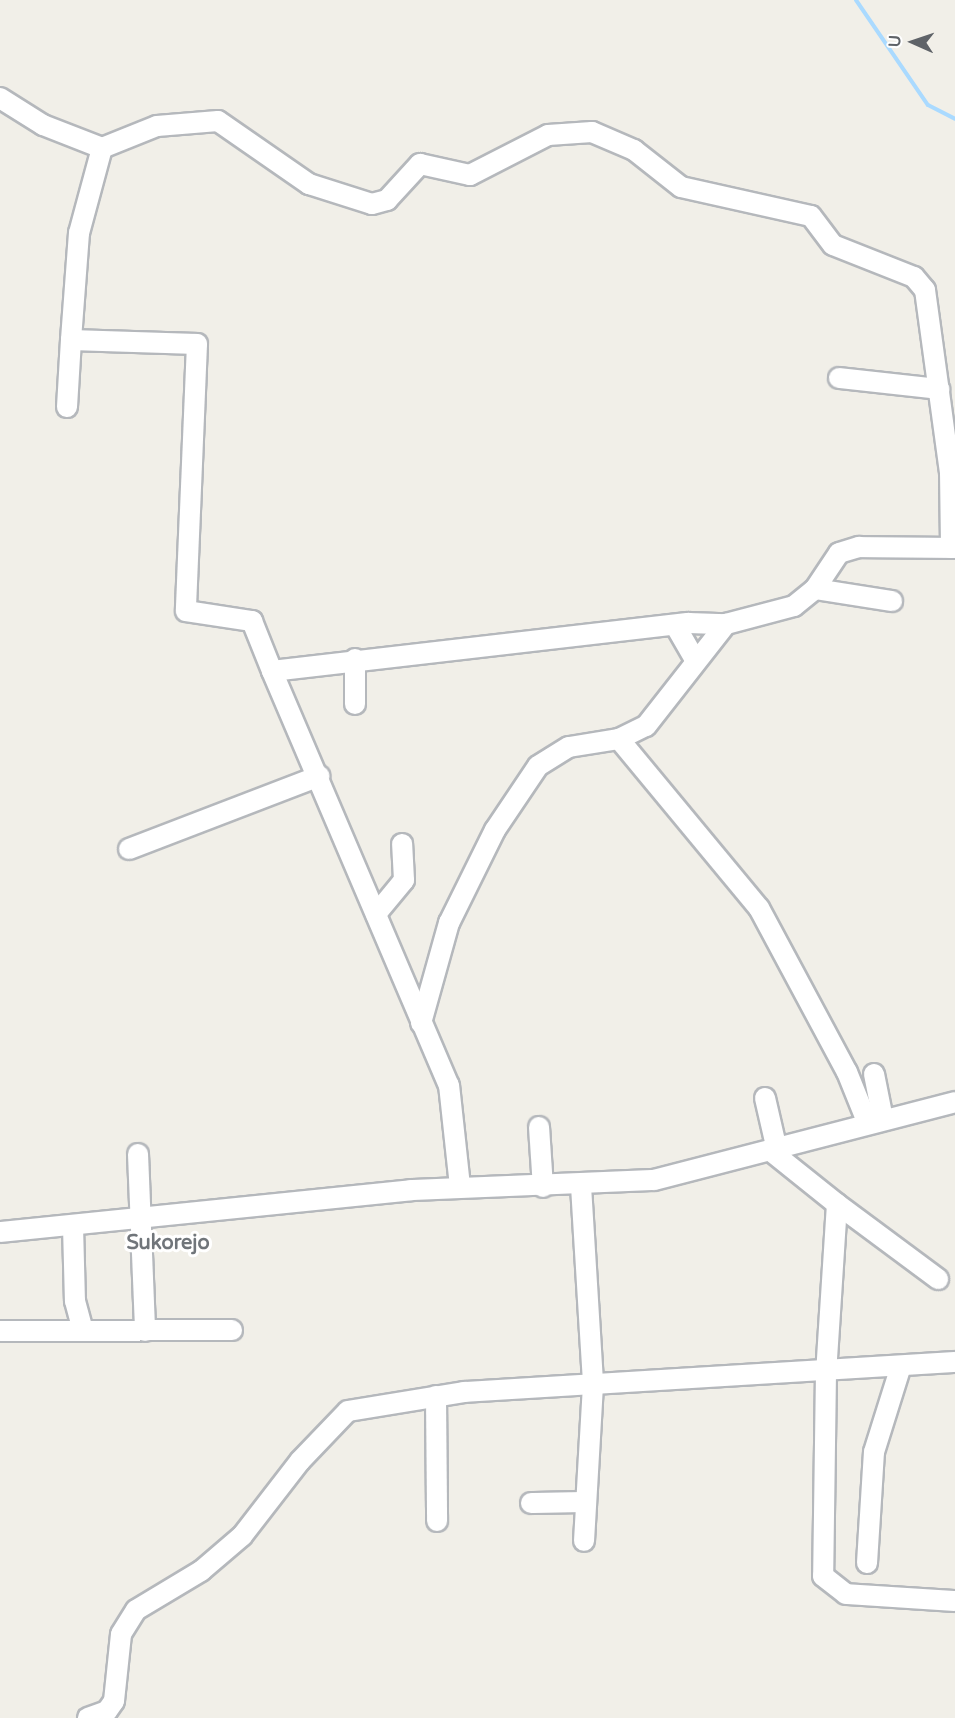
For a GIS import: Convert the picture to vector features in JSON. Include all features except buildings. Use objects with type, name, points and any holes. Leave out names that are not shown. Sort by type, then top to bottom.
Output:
[{"type":"street","points":[[0,98],[43,125],[102,148],[157,126],[218,121],[309,184],[380,204],[420,164],[470,175],[548,135],[592,132],[634,150],[681,187],[811,216],[839,248],[920,282],[928,301],[944,385],[953,548],[846,549],[815,589],[781,612],[726,624],[675,625],[355,659],[272,671]]},
{"type":"street","points":[[67,407],[79,233],[102,148]]},
{"type":"street","points":[[71,340],[197,344],[182,605],[192,614],[252,621],[454,1098],[460,1187]]},
{"type":"street","points":[[838,378],[944,385]]},
{"type":"street","points":[[815,589],[892,601]]},
{"type":"street","points":[[421,1023],[449,923],[524,783],[553,753],[619,739],[646,726],[695,658],[726,624]]},
{"type":"street","points":[[675,625],[695,658]]},
{"type":"street","points":[[355,659],[355,704]]},
{"type":"street","points":[[619,739],[759,908],[876,1121]]},
{"type":"street","points":[[129,849],[319,776]]},
{"type":"street","points":[[376,914],[404,880],[402,844]]},
{"type":"street","points":[[874,1074],[876,1121]]},
{"type":"street","points":[[765,1098],[774,1151],[837,1204],[938,1279]]},
{"type":"street","points":[[0,1232],[460,1187],[580,1186],[654,1180],[774,1151],[876,1121],[955,1102]]},
{"type":"street","points":[[539,1127],[543,1187]]},
{"type":"street","points":[[138,1154],[145,1331]]},
{"type":"street","points":[[580,1186],[593,1385],[584,1541]]},
{"type":"street","points":[[837,1204],[826,1372],[823,1576],[846,1594],[955,1601]]},
{"type":"street","points":[[73,1226],[75,1301],[83,1331]]},
{"type":"street","points":[[0,1331],[232,1330]]},
{"type":"street","points":[[88,1718],[106,1711],[114,1701],[121,1634],[136,1610],[201,1571],[242,1536],[335,1422],[363,1406],[436,1396],[955,1362]]},
{"type":"street","points":[[867,1563],[874,1452],[901,1366]]},
{"type":"street","points":[[436,1396],[438,1521]]},
{"type":"street","points":[[531,1503],[586,1502]]},
{"type":"waterway","points":[[856,0],[928,105],[955,119]]},
{"type":"district","name":"Sukorejo","points":[[168,1243]]}]
